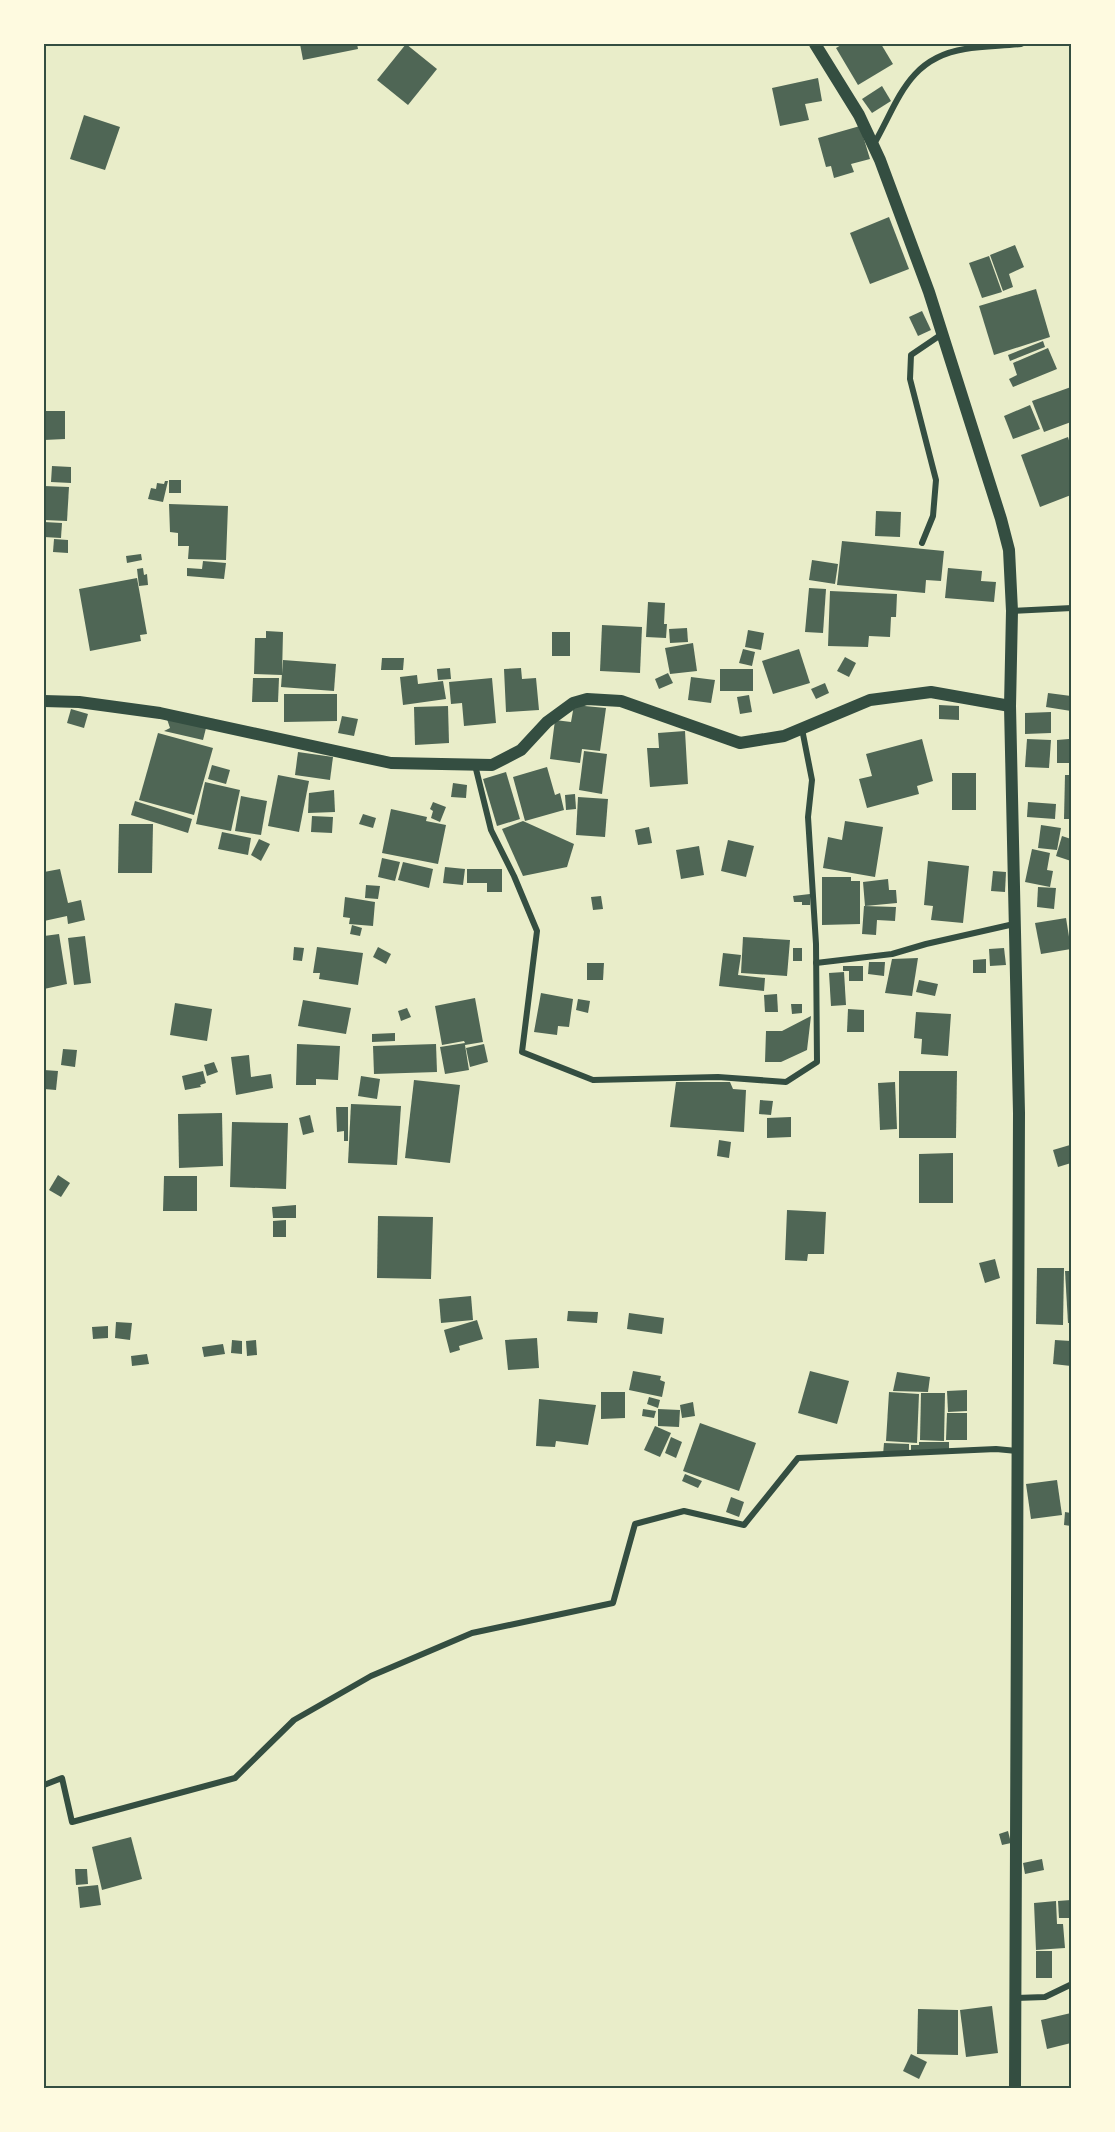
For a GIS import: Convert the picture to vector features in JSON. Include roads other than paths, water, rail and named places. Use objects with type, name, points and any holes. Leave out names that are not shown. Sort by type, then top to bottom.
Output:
[{"type":"main road","points":[[815,44],[874,145],[929,292],[1009,550],[1012,611],[1010,706],[1019,1113],[1015,2088]]},
{"type":"main road","points":[[44,701],[79,702],[160,713],[391,763],[475,765],[492,765],[521,750],[547,722],[573,703],[587,699],[621,701],[740,743],[784,736],[870,700],[931,692],[1010,706]]},
{"type":"street","points":[[874,145],[898,97],[920,68],[931,59],[967,48],[1021,44]]},
{"type":"street","points":[[922,543],[933,516],[936,480],[910,379],[911,355],[943,334]]},
{"type":"street","points":[[1012,611],[1071,608]]},
{"type":"street","points":[[475,765],[491,830],[514,876],[537,931],[522,1052],[593,1080],[718,1077],[786,1082],[817,1062],[816,963],[808,817],[812,780],[802,729]]},
{"type":"street","points":[[816,963],[892,954],[1015,924]]},
{"type":"street","points":[[44,1785],[62,1778],[72,1822],[236,1778],[294,1720],[371,1676],[472,1633],[613,1603],[635,1524],[684,1511],[744,1525],[798,1458],[996,1449],[1017,1451]]},
{"type":"street","points":[[1015,1998],[1045,1997],[1071,1984]]}]
